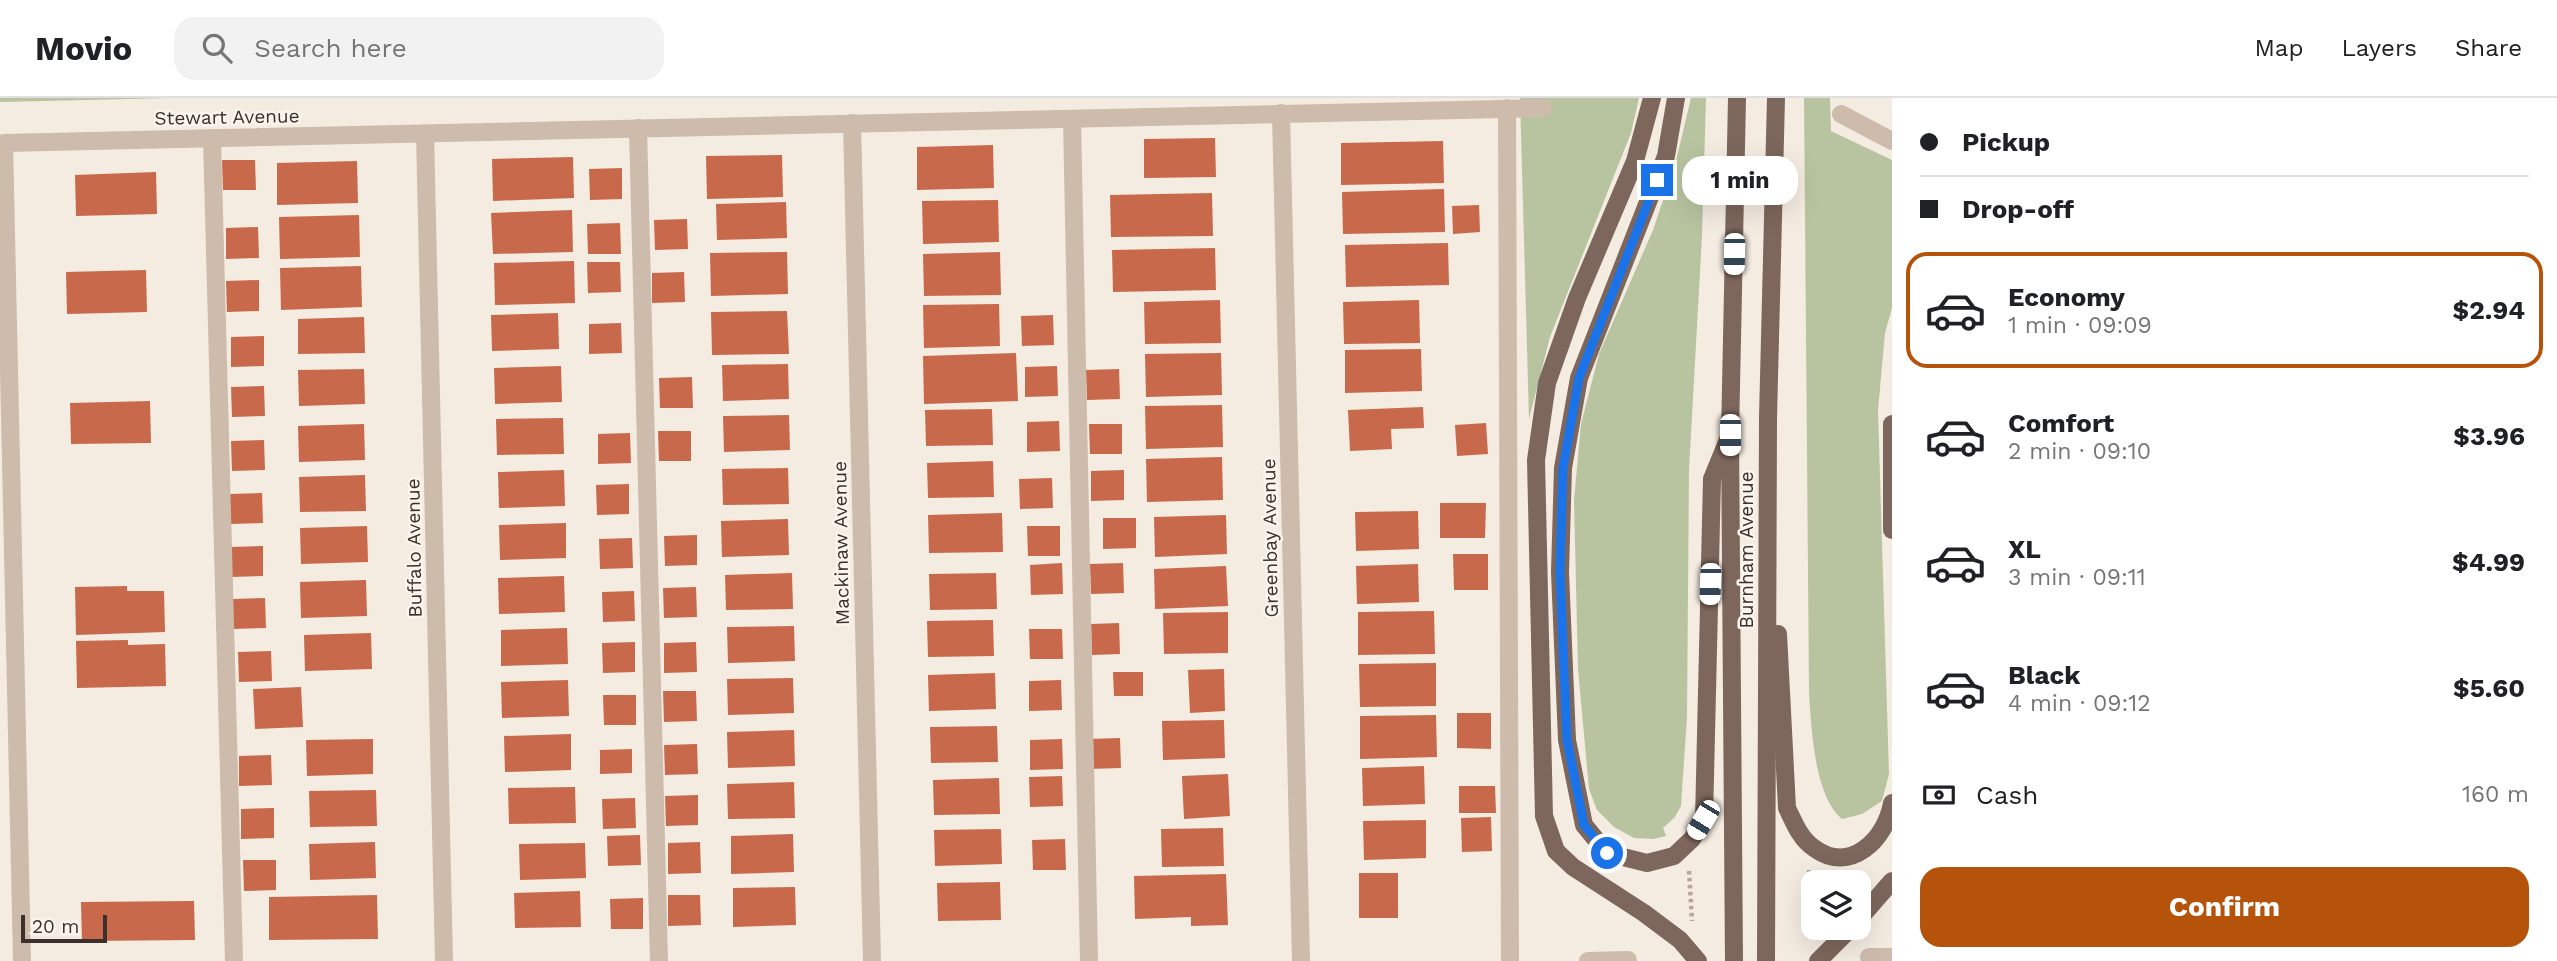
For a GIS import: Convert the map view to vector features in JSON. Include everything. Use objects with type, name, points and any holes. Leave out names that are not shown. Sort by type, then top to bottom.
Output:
[{"type":"main road","points":[[1653,98],[1635,161],[1577,298],[1547,383],[1545,396],[1536,460],[1544,816],[1556,851],[1573,867],[1644,912],[1681,940],[1698,961]]},
{"type":"main road","points":[[1676,98],[1666,156],[1579,378],[1563,468],[1560,572],[1567,740],[1584,825],[1607,853],[1623,858],[1647,863],[1674,856],[1692,839],[1703,820],[1712,479],[1730,435]]},
{"type":"main road","name":"Burnham Avenue","points":[[1734,961],[1730,435],[1737,98]]},
{"type":"main road","name":"Burnham Avenue","points":[[1766,961],[1768,418],[1776,98]]},
{"type":"main road","points":[[1768,418],[1787,808],[1798,831],[1814,849],[1835,858],[1847,857],[1869,848],[1890,815],[1892,803]]},
{"type":"main road","points":[[1892,424],[1892,530]]},
{"type":"main road","points":[[1871,905],[1892,881]]},
{"type":"main road","points":[[1816,952],[1834,940]]},
{"type":"street","points":[[1507,108],[1510,961]]},
{"type":"street","name":"Stewart Avenue","points":[[22,961],[4,143],[1542,108]]},
{"type":"street","name":"Greenbay Avenue","points":[[1281,113],[1301,961]]},
{"type":"street","points":[[1841,114],[1892,141]]},
{"type":"street","points":[[1072,118],[1089,961]]},
{"type":"street","name":"Mackinaw Avenue","points":[[852,123],[872,961]]},
{"type":"street","points":[[638,128],[659,961]]},
{"type":"street","name":"Buffalo Avenue","points":[[425,134],[444,961]]},
{"type":"street","points":[[212,138],[234,961]]},
{"type":"street","points":[[1588,961],[1628,960]]},
{"type":"path","points":[[1809,865],[1816,952]]},
{"type":"path","points":[[1689,870],[1692,923]]},
{"type":"green space","points":[[0,98],[172,98],[0,102]]},
{"type":"green space","points":[[1520,98],[1639,98],[1631,133],[1550,337],[1529,419]]},
{"type":"green space","points":[[1691,98],[1706,98],[1702,236],[1689,470],[1687,717],[1681,806],[1675,817],[1663,828],[1666,836],[1653,839],[1634,838],[1614,827],[1597,810],[1589,789],[1578,669],[1574,500],[1581,424],[1599,354],[1653,230],[1675,165]]},
{"type":"green space","points":[[1804,98],[1830,98],[1831,131],[1892,160],[1892,308],[1885,333],[1878,410],[1889,774],[1882,801],[1862,814],[1842,819],[1825,794],[1820,778],[1813,741],[1809,691]]},
{"type":"building","points":[[1215,138],[1216,177],[1144,178],[1144,139]]},
{"type":"building","points":[[1443,141],[1444,183],[1341,185],[1341,143]]},
{"type":"building","points":[[993,145],[994,188],[917,190],[917,147]]},
{"type":"building","points":[[782,155],[783,197],[707,199],[706,156]]},
{"type":"building","points":[[573,157],[574,198],[493,201],[492,159]]},
{"type":"building","points":[[222,160],[255,160],[256,190],[223,190]]},
{"type":"building","points":[[357,161],[358,203],[277,205],[277,163]]},
{"type":"building","points":[[622,168],[622,199],[590,200],[589,169]]},
{"type":"building","points":[[156,172],[157,214],[76,216],[75,175]]},
{"type":"building","points":[[1444,189],[1445,232],[1343,234],[1342,192]]},
{"type":"building","points":[[1212,193],[1213,236],[1111,237],[1110,195]]},
{"type":"building","points":[[998,200],[999,242],[923,244],[922,201]]},
{"type":"building","points":[[786,202],[787,238],[717,240],[716,204]]},
{"type":"building","points":[[1479,205],[1480,232],[1453,234],[1452,206]]},
{"type":"building","points":[[572,210],[573,252],[493,254],[491,213]]},
{"type":"building","points":[[359,215],[360,257],[280,259],[279,217]]},
{"type":"building","points":[[687,219],[688,249],[655,250],[654,220]]},
{"type":"building","points":[[620,223],[621,254],[588,254],[587,224]]},
{"type":"building","points":[[258,227],[259,258],[226,259],[226,228]]},
{"type":"building","points":[[1448,243],[1449,285],[1346,287],[1345,245]]},
{"type":"building","points":[[1215,248],[1216,290],[1113,292],[1112,250]]},
{"type":"building","points":[[787,252],[788,294],[711,296],[710,253]]},
{"type":"building","points":[[1000,252],[1001,295],[924,296],[923,254]]},
{"type":"building","points":[[574,261],[575,303],[495,305],[494,263]]},
{"type":"building","points":[[587,262],[620,262],[621,292],[588,293]]},
{"type":"building","points":[[361,266],[362,307],[281,310],[280,268]]},
{"type":"building","points":[[146,270],[147,312],[67,314],[66,272]]},
{"type":"building","points":[[684,272],[685,302],[652,303],[652,273]]},
{"type":"building","points":[[259,280],[259,311],[227,312],[226,281]]},
{"type":"building","points":[[1220,300],[1221,343],[1145,344],[1144,302]]},
{"type":"building","points":[[1419,300],[1420,343],[1344,344],[1343,302]]},
{"type":"building","points":[[999,304],[1000,346],[924,348],[923,305]]},
{"type":"building","points":[[787,311],[789,354],[712,355],[711,312]]},
{"type":"building","points":[[558,313],[559,349],[492,351],[491,315]]},
{"type":"building","points":[[1053,315],[1054,345],[1022,346],[1021,316]]},
{"type":"building","points":[[364,317],[365,353],[298,354],[298,319]]},
{"type":"building","points":[[621,323],[622,353],[589,354],[589,324]]},
{"type":"building","points":[[264,336],[264,366],[231,367],[231,337]]},
{"type":"building","points":[[1421,349],[1422,391],[1345,393],[1345,350]]},
{"type":"building","points":[[1016,353],[1018,401],[924,404],[923,356]]},
{"type":"building","points":[[1221,353],[1222,395],[1146,397],[1145,354]]},
{"type":"building","points":[[788,364],[789,399],[723,401],[722,365]]},
{"type":"building","points":[[561,366],[562,402],[495,404],[494,368]]},
{"type":"building","points":[[1057,366],[1058,396],[1025,397],[1025,367]]},
{"type":"building","points":[[364,369],[365,404],[299,406],[298,370]]},
{"type":"building","points":[[1119,369],[1120,399],[1087,400],[1086,370]]},
{"type":"building","points":[[692,377],[693,408],[660,408],[659,378]]},
{"type":"building","points":[[264,386],[265,416],[232,417],[231,387]]},
{"type":"building","points":[[150,401],[151,443],[71,444],[70,403]]},
{"type":"building","points":[[1222,405],[1223,447],[1146,449],[1145,406]]},
{"type":"building","points":[[1423,407],[1424,428],[1391,429],[1392,449],[1350,451],[1348,410]]},
{"type":"building","points":[[992,409],[993,445],[926,446],[925,410]]},
{"type":"building","points":[[789,415],[790,450],[724,452],[723,416]]},
{"type":"building","points":[[563,418],[564,454],[497,455],[496,419]]},
{"type":"building","points":[[1059,421],[1060,451],[1027,452],[1027,422]]},
{"type":"building","points":[[1486,423],[1488,454],[1457,456],[1455,425]]},
{"type":"building","points":[[364,424],[365,460],[299,462],[298,426]]},
{"type":"building","points":[[1089,424],[1122,424],[1122,454],[1090,454]]},
{"type":"building","points":[[658,431],[691,431],[691,461],[659,461]]},
{"type":"building","points":[[630,433],[631,463],[598,464],[598,434]]},
{"type":"building","points":[[264,440],[265,470],[232,471],[231,441]]},
{"type":"building","points":[[1222,457],[1223,500],[1147,502],[1146,459]]},
{"type":"building","points":[[993,461],[994,497],[928,498],[927,463]]},
{"type":"building","points":[[788,468],[789,504],[723,505],[722,469]]},
{"type":"building","points":[[564,470],[565,506],[499,508],[498,472]]},
{"type":"building","points":[[1124,470],[1124,500],[1091,501],[1091,471]]},
{"type":"building","points":[[365,475],[366,511],[300,512],[299,477]]},
{"type":"building","points":[[1052,478],[1053,508],[1020,509],[1019,479]]},
{"type":"building","points":[[629,484],[629,514],[597,515],[596,485]]},
{"type":"building","points":[[262,493],[263,523],[230,524],[230,494]]},
{"type":"building","points":[[1440,503],[1486,503],[1485,538],[1440,538]]},
{"type":"building","points":[[1418,511],[1419,549],[1356,551],[1355,512]]},
{"type":"building","points":[[1002,513],[1003,552],[929,553],[928,515]]},
{"type":"building","points":[[1226,515],[1227,554],[1155,557],[1154,517]]},
{"type":"building","points":[[1103,518],[1136,518],[1136,548],[1103,549]]},
{"type":"building","points":[[788,519],[789,555],[722,557],[721,521]]},
{"type":"building","points":[[566,523],[566,558],[500,560],[499,525]]},
{"type":"building","points":[[367,526],[368,562],[301,564],[300,528]]},
{"type":"building","points":[[1027,526],[1060,526],[1060,556],[1028,556]]},
{"type":"building","points":[[697,535],[697,565],[665,566],[664,536]]},
{"type":"building","points":[[632,538],[633,568],[600,569],[599,539]]},
{"type":"building","points":[[263,546],[263,576],[231,577],[230,547]]},
{"type":"building","points":[[1453,554],[1488,554],[1488,590],[1454,590]]},
{"type":"building","points":[[1062,563],[1063,594],[1031,595],[1030,565]]},
{"type":"building","points":[[1123,563],[1124,593],[1091,594],[1090,564]]},
{"type":"building","points":[[1418,564],[1419,602],[1357,604],[1356,566]]},
{"type":"building","points":[[1226,566],[1228,606],[1155,609],[1154,569]]},
{"type":"building","points":[[792,573],[793,609],[726,610],[725,575]]},
{"type":"building","points":[[996,573],[997,609],[930,610],[929,574]]},
{"type":"building","points":[[564,576],[565,612],[499,614],[498,578]]},
{"type":"building","points":[[366,580],[367,616],[301,618],[300,582]]},
{"type":"building","points":[[127,586],[127,591],[164,591],[165,632],[76,635],[75,587]]},
{"type":"building","points":[[696,587],[697,617],[664,618],[663,588]]},
{"type":"building","points":[[634,591],[635,621],[603,622],[602,592]]},
{"type":"building","points":[[265,598],[266,628],[233,629],[233,599]]},
{"type":"building","points":[[1434,611],[1435,654],[1358,655],[1358,612]]},
{"type":"building","points":[[1228,612],[1228,653],[1164,654],[1163,613]]},
{"type":"building","points":[[993,620],[994,656],[928,657],[927,621]]},
{"type":"building","points":[[1119,623],[1120,654],[1092,655],[1091,624]]},
{"type":"building","points":[[794,626],[795,661],[728,663],[727,627]]},
{"type":"building","points":[[567,628],[568,664],[501,666],[501,630]]},
{"type":"building","points":[[1029,629],[1062,629],[1063,659],[1030,659]]},
{"type":"building","points":[[371,633],[372,669],[305,671],[304,635]]},
{"type":"building","points":[[128,640],[128,645],[165,644],[166,686],[77,688],[76,641]]},
{"type":"building","points":[[635,642],[635,672],[603,673],[602,643]]},
{"type":"building","points":[[696,642],[697,672],[664,673],[664,643]]},
{"type":"building","points":[[271,651],[272,681],[239,682],[238,652]]},
{"type":"building","points":[[1436,663],[1436,706],[1360,707],[1359,664]]},
{"type":"building","points":[[1224,669],[1225,711],[1190,713],[1188,670]]},
{"type":"building","points":[[1113,672],[1143,672],[1143,696],[1114,696]]},
{"type":"building","points":[[995,673],[996,709],[929,711],[928,675]]},
{"type":"building","points":[[793,678],[794,713],[728,715],[727,679]]},
{"type":"building","points":[[568,680],[569,716],[502,718],[501,682]]},
{"type":"building","points":[[1061,680],[1062,710],[1029,711],[1029,681]]},
{"type":"building","points":[[301,687],[303,727],[255,729],[253,689]]},
{"type":"building","points":[[663,691],[696,691],[697,721],[664,722]]},
{"type":"building","points":[[603,695],[636,695],[636,725],[604,725]]},
{"type":"building","points":[[1457,713],[1491,713],[1491,749],[1457,748]]},
{"type":"building","points":[[1436,715],[1437,757],[1360,759],[1360,716]]},
{"type":"building","points":[[1224,720],[1225,758],[1163,760],[1162,721]]},
{"type":"building","points":[[997,726],[998,762],[931,763],[930,727]]},
{"type":"building","points":[[794,730],[795,766],[728,768],[727,732]]},
{"type":"building","points":[[571,734],[571,770],[505,772],[504,736]]},
{"type":"building","points":[[1120,738],[1121,768],[1088,769],[1087,739]]},
{"type":"building","points":[[373,739],[373,774],[307,776],[306,740]]},
{"type":"building","points":[[1062,739],[1063,769],[1030,770],[1030,740]]},
{"type":"building","points":[[697,744],[698,774],[665,775],[664,745]]},
{"type":"building","points":[[632,749],[632,773],[600,774],[600,750]]},
{"type":"building","points":[[271,755],[272,785],[239,786],[239,756]]},
{"type":"building","points":[[1424,766],[1425,804],[1363,806],[1362,768]]},
{"type":"building","points":[[1228,774],[1230,816],[1184,819],[1182,776]]},
{"type":"building","points":[[1062,776],[1063,806],[1030,807],[1029,777]]},
{"type":"building","points":[[999,778],[1000,814],[934,815],[933,780]]},
{"type":"building","points":[[794,782],[795,818],[728,819],[727,784]]},
{"type":"building","points":[[1459,786],[1495,786],[1496,813],[1459,813]]},
{"type":"building","points":[[575,787],[576,823],[509,824],[508,788]]},
{"type":"building","points":[[376,790],[377,826],[310,827],[309,791]]},
{"type":"building","points":[[698,795],[698,825],[666,826],[665,796]]},
{"type":"building","points":[[635,798],[636,828],[603,829],[602,799]]},
{"type":"building","points":[[274,808],[274,838],[241,839],[241,809]]},
{"type":"building","points":[[1491,817],[1492,851],[1462,852],[1461,818]]},
{"type":"building","points":[[1426,820],[1426,858],[1364,860],[1363,821]]},
{"type":"building","points":[[1223,828],[1224,866],[1162,867],[1161,829]]},
{"type":"building","points":[[1001,829],[1002,864],[935,866],[934,830]]},
{"type":"building","points":[[793,834],[794,872],[731,874],[731,836]]},
{"type":"building","points":[[640,835],[641,865],[608,866],[607,836]]},
{"type":"building","points":[[1065,839],[1066,870],[1033,870],[1032,840]]},
{"type":"building","points":[[375,842],[376,878],[310,880],[309,844]]},
{"type":"building","points":[[700,842],[701,873],[668,874],[668,843]]},
{"type":"building","points":[[585,843],[586,878],[520,880],[519,844]]},
{"type":"building","points":[[243,860],[276,860],[276,890],[244,891]]},
{"type":"building","points":[[1359,873],[1398,873],[1398,918],[1359,918]]},
{"type":"building","points":[[1226,874],[1228,925],[1191,926],[1191,917],[1135,919],[1134,876]]},
{"type":"building","points":[[1000,882],[1001,920],[938,921],[937,883]]},
{"type":"building","points":[[795,887],[796,925],[733,927],[733,888]]},
{"type":"building","points":[[580,891],[581,927],[515,928],[514,893]]},
{"type":"building","points":[[377,895],[378,939],[269,940],[269,897]]},
{"type":"building","points":[[668,895],[700,895],[701,925],[668,926]]},
{"type":"building","points":[[643,898],[643,929],[611,929],[610,899]]},
{"type":"building","points":[[194,901],[195,940],[82,941],[81,902]]},
{"type":"route","points":[[1607,853],[1584,825],[1567,740],[1560,572],[1563,468],[1579,378],[1657,180]]}]
